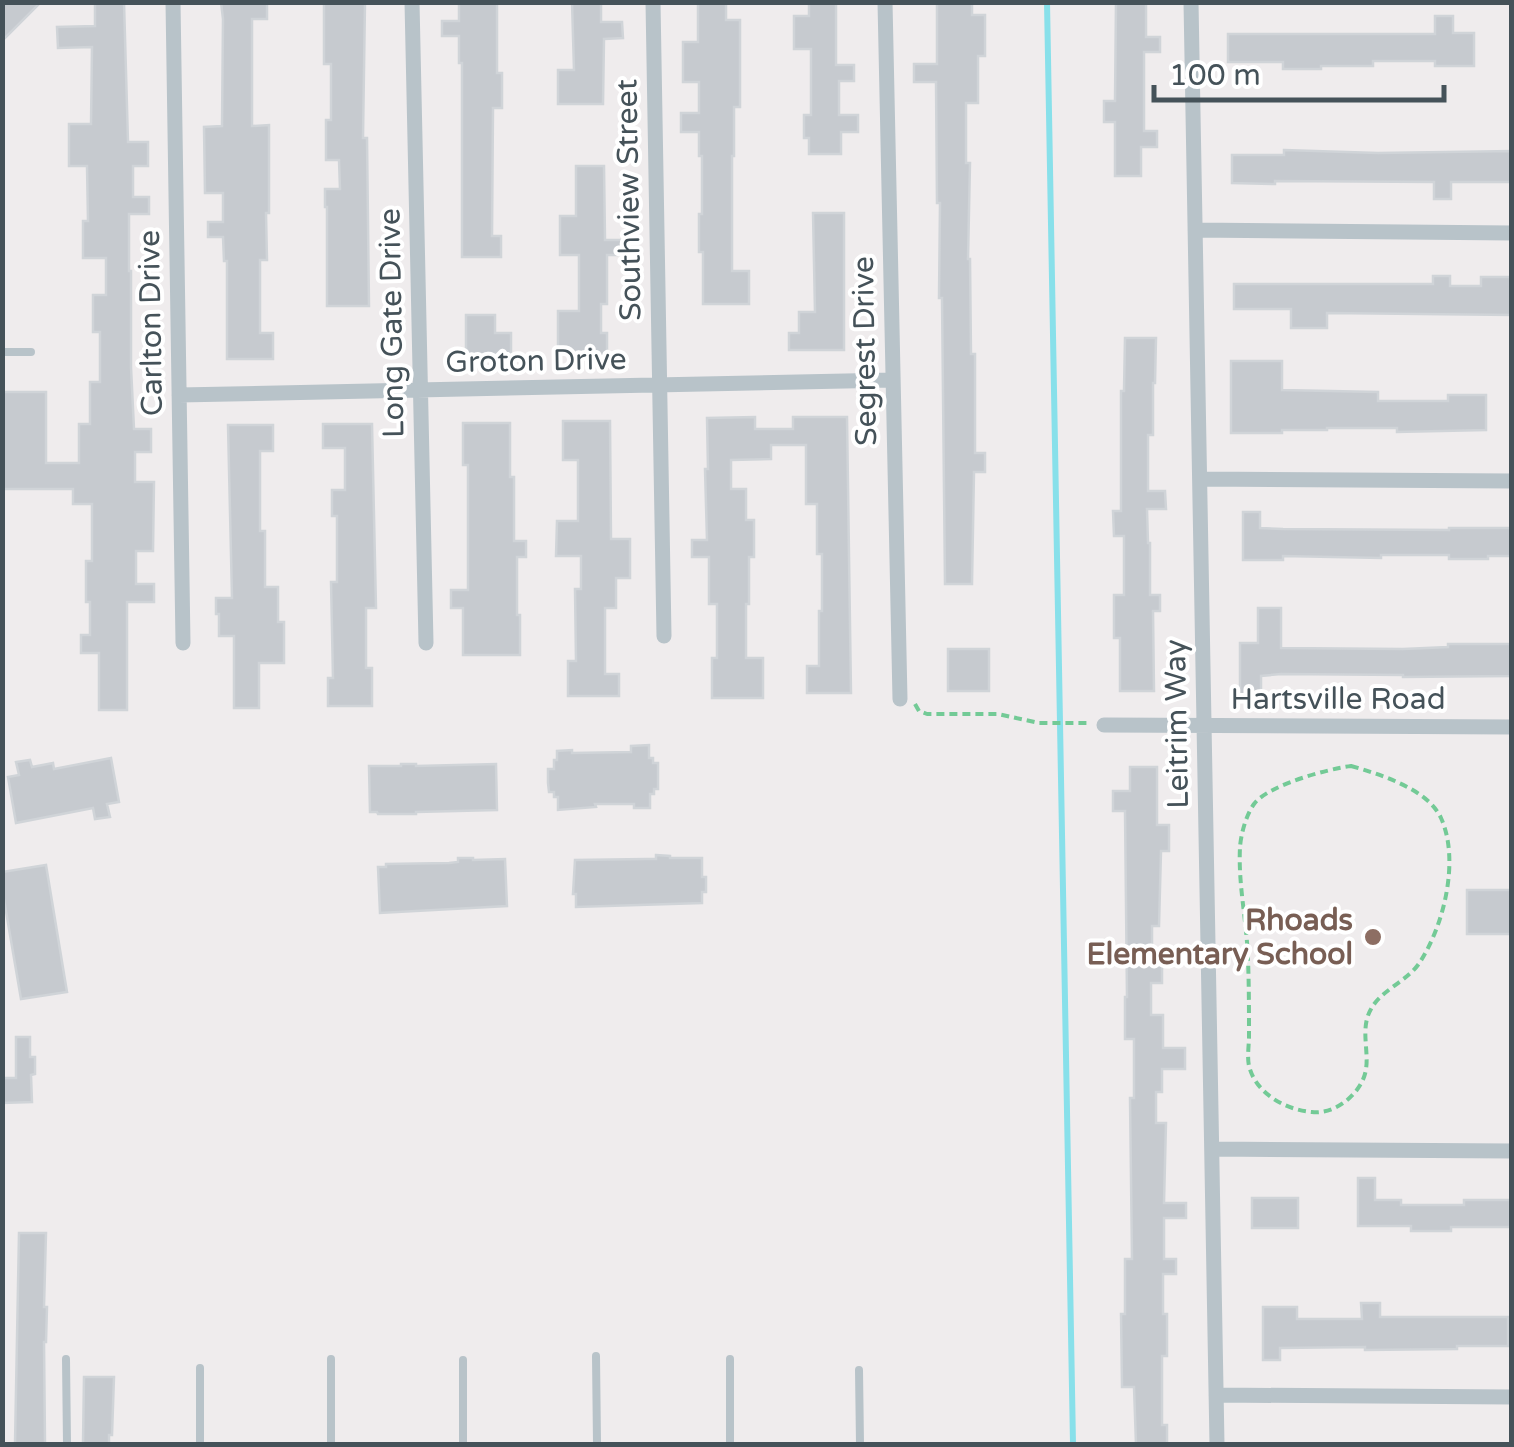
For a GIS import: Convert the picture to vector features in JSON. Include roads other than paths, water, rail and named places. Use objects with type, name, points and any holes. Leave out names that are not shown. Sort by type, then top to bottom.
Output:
[{"type":"street","name":"Carlton Drive","points":[[173,2],[183,643]]},
{"type":"street","name":"Long Gate Drive","points":[[412,2],[426,643]]},
{"type":"street","name":"Southview Street","points":[[652,2],[664,636]]},
{"type":"street","name":"Segrest Drive","points":[[884,2],[900,699]]},
{"type":"street","name":"Leitrim Way","points":[[1191,2],[1217,1444]]},
{"type":"street","points":[[1196,230],[1512,233]]},
{"type":"street","name":"Groton Drive","points":[[179,395],[893,380]]},
{"type":"street","points":[[1200,480],[1512,481]]},
{"type":"street","name":"Hartsville Road","points":[[1104,724],[1512,728]]},
{"type":"street","points":[[1212,1150],[1512,1152]]},
{"type":"street","points":[[1216,1395],[1512,1397]]},
{"type":"lane","points":[[2,352],[31,352]]},
{"type":"lane","points":[[596,1356],[597,1444]]},
{"type":"lane","points":[[66,1359],[67,1444]]},
{"type":"lane","points":[[331,1359],[331,1444]]},
{"type":"lane","points":[[730,1359],[730,1444]]},
{"type":"lane","points":[[463,1360],[463,1444]]},
{"type":"lane","points":[[200,1368],[200,1444]]},
{"type":"lane","points":[[859,1370],[860,1444]]},
{"type":"waterway","points":[[1047,2],[1073,1444]]},
{"type":"place","name":"Rhoads Elementary School","points":[[1373,937]]}]
